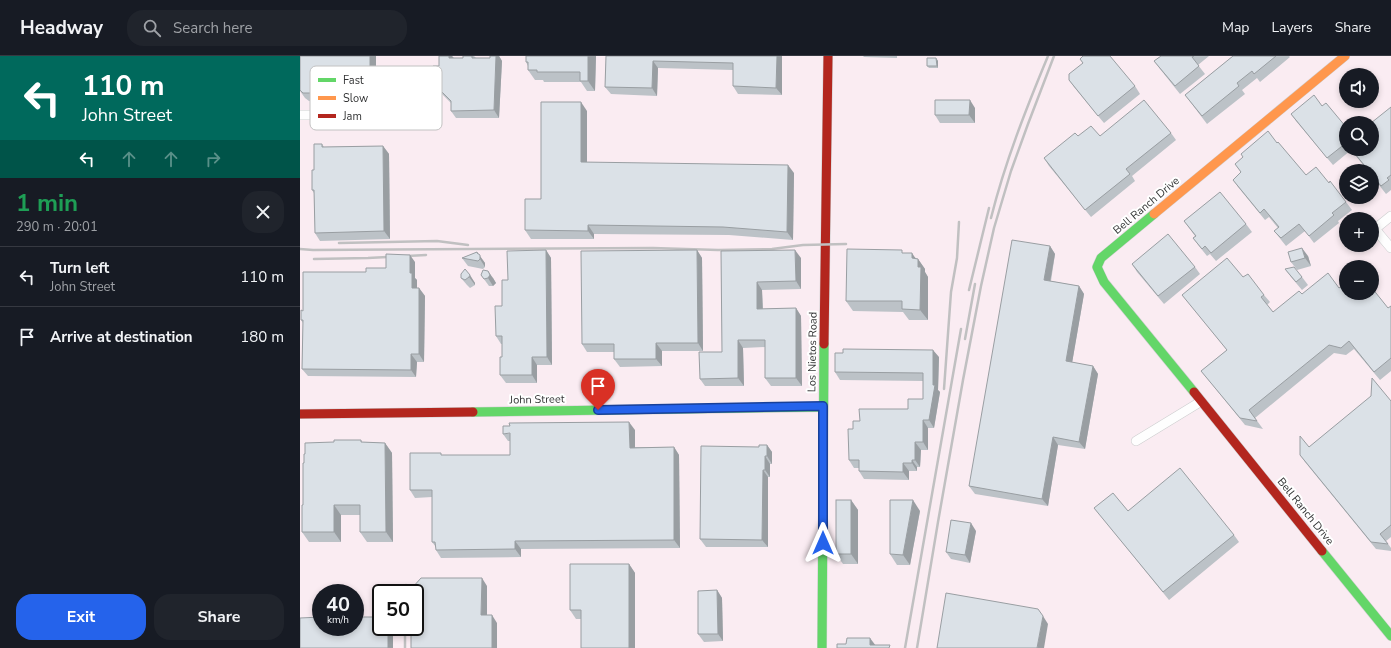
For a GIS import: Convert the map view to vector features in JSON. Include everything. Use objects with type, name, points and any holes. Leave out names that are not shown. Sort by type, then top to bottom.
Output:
[{"type":"street","name":"Los Nietos Road","points":[[822,648],[823,406],[828,56]]},
{"type":"street","name":"Bell Ranch Drive","points":[[1345,56],[1101,258],[1097,268],[1104,282],[1391,636]]},
{"type":"street","points":[[300,115],[310,115]]},
{"type":"street","points":[[1391,216],[1375,229],[1391,248]]},
{"type":"street","points":[[1136,440],[1200,402]]},
{"type":"street","name":"John Street","points":[[300,414],[823,406]]},
{"type":"shaded area","points":[[300,56],[1391,56],[1391,648],[300,648]]},
{"type":"building","points":[[300,56],[370,56],[370,66],[310,66],[310,93],[303,93],[300,90]]},
{"type":"building","points":[[439,56],[449,56],[449,58],[463,58],[463,56],[472,56],[472,58],[490,58],[490,56],[496,56],[494,110],[451,111],[451,101],[442,92],[442,66],[439,66]]},
{"type":"building","points":[[526,56],[588,56],[588,81],[580,81],[580,72],[537,72],[537,70],[528,70]]},
{"type":"building","points":[[606,56],[777,56],[776,88],[733,86],[733,63],[653,61],[652,88],[605,87]]},
{"type":"building","points":[[1083,56],[1110,56],[1135,86],[1098,116],[1069,80],[1069,74],[1083,63],[1080,59]]},
{"type":"building","points":[[1161,56],[1194,56],[1192,57],[1199,66],[1175,86],[1154,61]]},
{"type":"building","points":[[1233,56],[1276,56],[1254,74],[1252,71],[1237,83],[1239,86],[1202,116],[1185,95]]},
{"type":"building","points":[[927,58],[936,58],[937,66],[927,66]]},
{"type":"building","points":[[1314,95],[1322,106],[1326,103],[1339,119],[1339,149],[1327,158],[1291,114]]},
{"type":"building","points":[[935,100],[970,100],[969,115],[935,115]]},
{"type":"building","points":[[1144,100],[1171,133],[1126,169],[1130,174],[1085,210],[1044,158],[1075,133],[1078,136],[1091,126],[1100,136]]},
{"type":"building","points":[[541,102],[581,102],[581,162],[788,165],[787,232],[723,227],[588,225],[588,231],[525,230],[525,199],[541,199]]},
{"type":"building","points":[[1391,107],[1391,175],[1387,178],[1389,180],[1381,186],[1379,184],[1379,164],[1363,164],[1357,156],[1379,156],[1379,117]]},
{"type":"building","points":[[1268,131],[1306,175],[1316,167],[1339,193],[1339,204],[1343,204],[1332,213],[1334,215],[1309,236],[1299,224],[1281,238],[1274,231],[1279,227],[1264,209],[1260,213],[1233,180],[1241,172],[1235,164],[1243,157],[1241,154]]},
{"type":"building","points":[[314,144],[322,144],[322,147],[383,146],[384,231],[315,233],[314,190],[312,190]]},
{"type":"building","points":[[1220,192],[1246,224],[1211,253],[1205,246],[1202,249],[1193,238],[1196,236],[1184,221]]},
{"type":"building","points":[[1168,234],[1195,267],[1158,296],[1132,264]]},
{"type":"building","points":[[1012,240],[1050,246],[1044,280],[1079,286],[1066,361],[1093,366],[1079,442],[1053,437],[1042,499],[969,486]]},
{"type":"building","points":[[1302,248],[1305,258],[1291,262],[1288,252]]},
{"type":"building","points":[[847,249],[902,250],[902,253],[912,253],[912,258],[918,259],[918,267],[921,267],[920,310],[902,309],[902,301],[846,301]]},
{"type":"building","points":[[546,250],[547,357],[532,357],[532,375],[500,375],[502,336],[496,336],[495,306],[502,306],[502,280],[508,280],[507,251]]},
{"type":"building","points":[[697,250],[698,343],[656,343],[656,359],[614,359],[614,344],[582,344],[581,251]]},
{"type":"building","points":[[795,250],[796,281],[757,282],[757,309],[796,308],[796,378],[765,378],[765,340],[738,340],[738,378],[700,379],[699,352],[722,352],[721,251]]},
{"type":"building","points":[[477,252],[480,255],[480,259],[478,261],[462,258]]},
{"type":"building","points":[[386,254],[410,255],[412,288],[419,288],[419,354],[411,354],[411,370],[302,369],[303,320],[301,320],[301,310],[303,311],[303,272],[366,272],[366,268],[386,268]]},
{"type":"building","points":[[1227,258],[1243,277],[1248,274],[1264,295],[1261,297],[1273,312],[1299,291],[1302,294],[1328,273],[1339,288],[1339,300],[1379,300],[1379,297],[1388,308],[1391,306],[1391,358],[1374,372],[1349,341],[1341,348],[1329,345],[1249,410],[1257,421],[1240,418],[1201,371],[1227,350],[1182,295]]},
{"type":"building","points":[[1294,267],[1302,277],[1296,282],[1285,269]]},
{"type":"building","points":[[465,269],[470,275],[465,280],[461,278],[461,274]]},
{"type":"building","points":[[483,270],[488,271],[490,275],[488,278],[484,279],[481,275]]},
{"type":"building","points":[[843,349],[933,350],[933,385],[935,385],[929,420],[923,420],[923,442],[915,442],[915,460],[912,460],[912,463],[903,463],[903,472],[859,471],[859,460],[849,460],[848,429],[853,429],[853,421],[860,421],[859,409],[908,409],[908,399],[923,399],[923,373],[835,372],[835,353],[843,353]]},
{"type":"building","points":[[1372,378],[1391,401],[1391,525],[1380,534],[1388,544],[1371,542],[1300,455],[1300,436],[1309,447],[1371,396]]},
{"type":"building","points":[[629,422],[630,448],[674,447],[674,540],[515,541],[515,549],[436,550],[435,542],[432,542],[432,490],[410,490],[410,453],[441,453],[441,455],[510,455],[510,433],[503,434],[503,426],[510,426],[509,423]]},
{"type":"building","points":[[334,440],[361,440],[361,442],[385,443],[386,532],[360,532],[360,505],[334,505],[334,532],[302,532],[303,463],[305,443],[334,442]]},
{"type":"building","points":[[759,445],[767,445],[765,470],[763,470],[762,540],[700,539],[701,446],[759,447]]},
{"type":"building","points":[[1180,468],[1234,535],[1163,592],[1094,508],[1113,493],[1128,511]]},
{"type":"building","points":[[836,500],[851,500],[851,554],[836,554]]},
{"type":"building","points":[[890,500],[913,500],[903,555],[890,554]]},
{"type":"building","points":[[951,520],[971,523],[965,555],[946,552]]},
{"type":"building","points":[[570,564],[629,564],[629,648],[581,648],[581,610],[570,610]]},
{"type":"building","points":[[421,578],[482,578],[481,615],[492,615],[492,648],[411,648],[411,636],[424,636],[424,584],[416,584]]},
{"type":"building","points":[[717,590],[718,634],[698,634],[698,591]]},
{"type":"building","points":[[946,593],[1038,609],[1043,616],[1037,648],[937,648]]},
{"type":"building","points":[[312,617],[312,636],[364,636],[364,617],[372,617],[372,636],[388,636],[388,648],[300,648],[300,618]]},
{"type":"building","points":[[847,638],[870,638],[870,645],[890,645],[889,648],[837,648],[837,644],[846,644]]},
{"type":"railway","points":[[991,218],[1016,136],[1048,56]]},
{"type":"railway","points":[[917,648],[963,380],[994,228],[1011,171],[1054,56]]},
{"type":"railway","points":[[969,290],[989,208]]},
{"type":"railway","points":[[944,389],[951,292],[957,258],[959,222]]},
{"type":"railway","points":[[339,243],[437,241],[468,245]]},
{"type":"railway","points":[[300,249],[653,248],[718,250],[772,249],[803,245],[846,244]]},
{"type":"railway","points":[[314,259],[426,255]]},
{"type":"railway","points":[[965,339],[975,284]]},
{"type":"railway","points":[[905,648],[961,329]]},
{"type":"railway","points":[[405,636],[405,648]]},
{"type":"traffic: fast","points":[[1154,214],[1101,258],[1097,267],[1104,282],[1194,392]]},
{"type":"traffic: fast","points":[[822,648],[824,344]]},
{"type":"traffic: fast","points":[[473,412],[823,407]]},
{"type":"traffic: fast","points":[[1322,551],[1391,636]]},
{"type":"traffic: slow","points":[[1154,214],[1345,56]]},
{"type":"traffic: jam","points":[[824,344],[828,56]]},
{"type":"traffic: jam","points":[[1194,392],[1322,551]]},
{"type":"traffic: jam","points":[[300,414],[473,412]]},
{"type":"route","points":[[598,410],[823,406],[823,543]]}]
